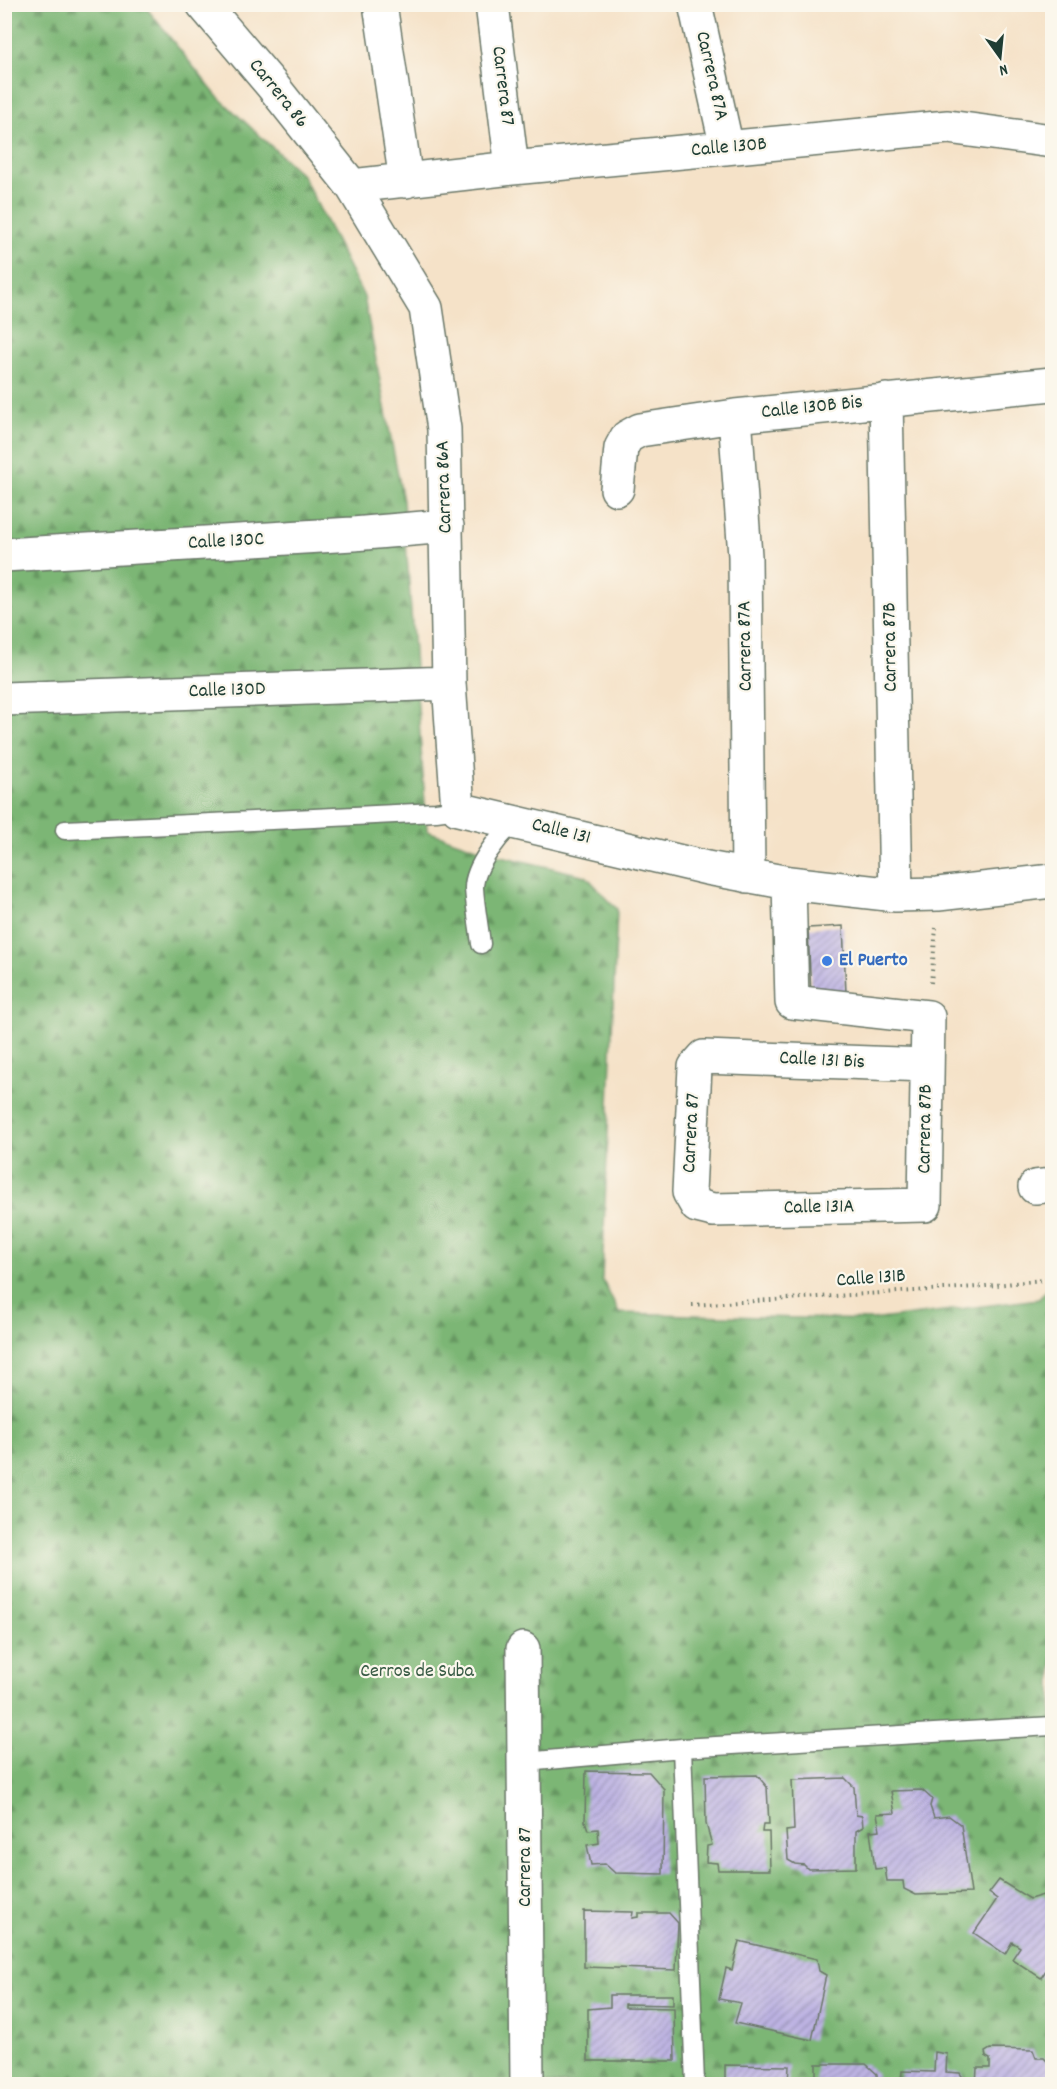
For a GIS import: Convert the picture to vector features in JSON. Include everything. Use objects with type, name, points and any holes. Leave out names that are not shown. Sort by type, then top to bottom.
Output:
[{"type":"street","name":"Carrera 86","points":[[203,4],[271,84],[351,186]]},
{"type":"street","points":[[380,4],[406,181]]},
{"type":"street","name":"Carrera 87","points":[[492,4],[512,168]]},
{"type":"street","name":"Carrera 87A","points":[[694,4],[727,148]]},
{"type":"street","name":"Calle 130B","points":[[351,186],[512,168],[948,127],[1053,141]]},
{"type":"street","name":"Carrera 86A","points":[[351,186],[426,308],[444,429],[449,683],[458,809]]},
{"type":"street","name":"Calle 130B Bis","points":[[617,489],[621,448],[627,437],[640,430],[886,400],[1053,384]]},
{"type":"street","name":"Carrera 87B","points":[[886,400],[896,895]]},
{"type":"street","name":"Carrera 87A","points":[[735,417],[745,556],[748,876]]},
{"type":"street","name":"Calle 130C","points":[[4,555],[353,534],[447,526]]},
{"type":"street","name":"Calle 130D","points":[[4,699],[449,683]]},
{"type":"street","name":"Calle 131","points":[[458,809],[707,868],[789,883],[896,895],[939,894],[1053,881]]},
{"type":"street","points":[[789,883],[792,1002],[928,1017]]},
{"type":"street","name":"Carrera 87B","points":[[925,1205],[928,1017]]},
{"type":"street","name":"Carrera 87","points":[[713,1210],[697,1206],[689,1192],[695,1067],[704,1057],[716,1056]]},
{"type":"street","name":"Calle 131 Bis","points":[[716,1056],[927,1065]]},
{"type":"street","name":"Calle 131A","points":[[713,1210],[925,1205]]},
{"type":"street","name":"Carrera 87","points":[[523,1649],[527,2085]]},
{"type":"lane","name":"Calle 131","points":[[66,830],[436,812],[458,809]]},
{"type":"lane","points":[[481,944],[474,886],[477,873],[501,834],[515,821]]},
{"type":"lane","points":[[525,1762],[681,1748],[1053,1726]]},
{"type":"lane","points":[[681,1748],[695,2085]]},
{"type":"path","points":[[928,1017],[939,894]]},
{"type":"path","name":"Calle 131B","points":[[692,1305],[977,1287],[1053,1279]]},
{"type":"green space","name":"Cerros de Suba","points":[[5,5],[144,5],[216,95],[303,176],[364,297],[403,501],[427,831],[497,855],[586,876],[617,909],[602,1279],[619,1313],[872,1320],[1039,1299],[1052,1282],[1052,2084],[5,2084]]},
{"type":"building","name":"El Puerto","points":[[843,926],[846,993],[811,995],[808,928]]},
{"type":"building","points":[[586,1771],[649,1772],[664,1789],[663,1874],[615,1873],[605,1864],[591,1865],[587,1845],[599,1843],[598,1829],[588,1830],[585,1821]]},
{"type":"building","points":[[757,1775],[767,1787],[769,1824],[763,1824],[762,1832],[769,1832],[770,1870],[718,1870],[717,1863],[706,1862],[707,1846],[712,1845],[706,1824],[705,1776]]},
{"type":"building","points":[[845,1778],[854,1787],[856,1815],[862,1816],[863,1827],[856,1831],[856,1868],[808,1869],[804,1865],[788,1860],[786,1831],[794,1830],[792,1780]]},
{"type":"building","points":[[922,1790],[932,1799],[930,1806],[934,1818],[949,1816],[961,1825],[971,1893],[916,1895],[904,1889],[903,1881],[887,1881],[885,1868],[875,1869],[870,1831],[880,1830],[877,1814],[895,1813],[891,1791]]},
{"type":"building","points":[[999,1880],[1030,1899],[1043,1895],[1052,1901],[1052,1965],[1050,1964],[1041,1978],[1012,1959],[1020,1947],[1012,1942],[1005,1954],[974,1933],[997,1899],[989,1893]]},
{"type":"building","points":[[584,1911],[633,1912],[632,1918],[638,1917],[638,1913],[669,1913],[678,1923],[676,1970],[584,1967]]},
{"type":"building","points":[[739,1941],[817,1959],[819,1971],[826,1975],[812,2040],[735,2023],[741,2003],[719,1999],[726,1968],[732,1970]]},
{"type":"building","points":[[610,1995],[673,1995],[673,2005],[625,2004],[625,2007],[674,2008],[675,2061],[588,2061],[588,2009],[610,2007]]},
{"type":"building","points":[[990,2049],[1033,2050],[1036,2058],[1044,2058],[1051,2065],[1050,2084],[976,2084],[977,2068],[990,2068],[990,2059],[986,2057],[985,2052]]},
{"type":"building","points":[[935,2052],[947,2054],[946,2072],[960,2073],[965,2084],[901,2084],[902,2071],[934,2072]]},
{"type":"building","points":[[816,2064],[866,2064],[877,2074],[877,2084],[816,2084]]},
{"type":"building","points":[[725,2065],[789,2066],[788,2084],[725,2084]]},
{"type":"building","points":[[610,2082],[672,2082],[672,2084],[609,2084]]},
{"type":"place","name":"El Puerto","points":[[827,961]]}]
